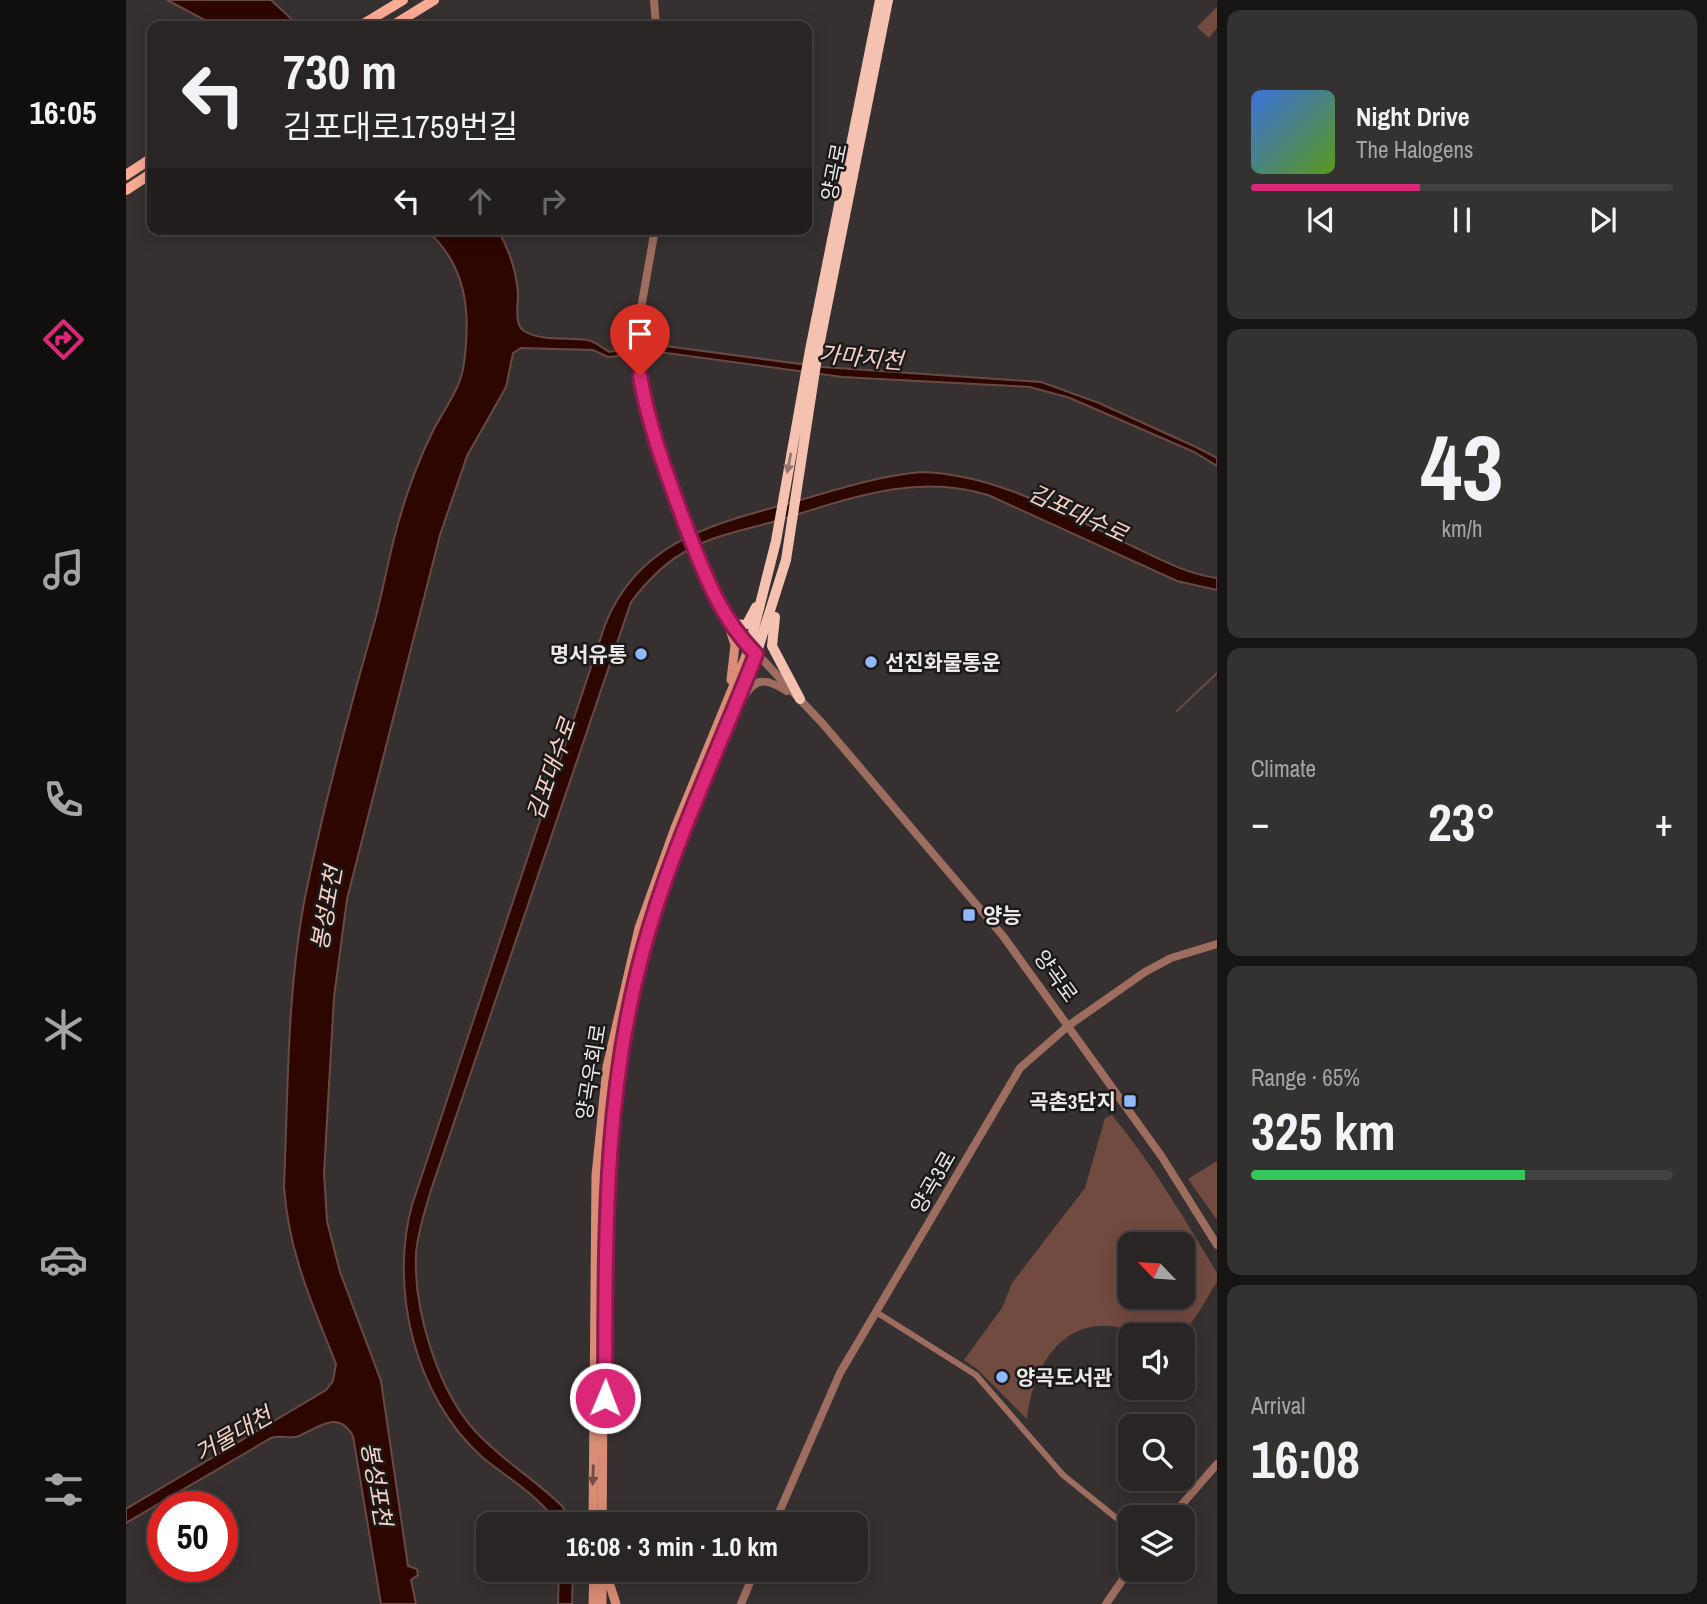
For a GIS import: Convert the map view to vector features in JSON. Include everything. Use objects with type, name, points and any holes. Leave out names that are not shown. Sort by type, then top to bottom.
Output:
[{"type":"highway","name":"양곡로","points":[[814,351],[880,0]]},
{"type":"highway","name":"양곡로","points":[[814,351],[888,0]]},
{"type":"highway","points":[[752,651],[814,351]]},
{"type":"highway","points":[[800,698],[772,646],[772,634],[791,535],[808,384]]},
{"type":"highway","points":[[752,651],[786,560]]},
{"type":"highway","points":[[723,612],[736,624],[747,624],[767,586]]},
{"type":"main road","points":[[368,21],[403,0]]},
{"type":"main road","points":[[400,21],[435,0]]},
{"type":"main road","points":[[126,174],[147,161]]},
{"type":"main road","points":[[126,190],[147,176]]},
{"type":"main road","points":[[728,623],[735,645],[729,696]]},
{"type":"main road","name":"양곡우회로","points":[[593,1512],[596,1175],[607,1067],[639,928],[675,828],[729,696],[752,651]]},
{"type":"main road","name":"양곡우회로","points":[[602,1512],[607,1168],[619,1059],[643,949],[687,826],[730,721],[752,651]]},
{"type":"main road","points":[[593,1604],[594,1582]]},
{"type":"main road","points":[[602,1604],[603,1582]]},
{"type":"main road","points":[[608,1582],[616,1604]]},
{"type":"street","points":[[654,0],[656,21]]},
{"type":"street","name":"양곡로","points":[[653,235],[637,336],[637,361],[654,438],[695,552],[728,623],[800,698],[1003,936],[1162,1157],[1217,1245]]},
{"type":"street","points":[[730,721],[749,688],[758,682],[765,680],[800,698]]},
{"type":"street","name":"양곡3로","points":[[779,1512],[834,1385],[1015,1076],[1032,1055],[1069,1026],[1157,965],[1217,944]]},
{"type":"street","points":[[876,1312],[976,1374],[1063,1475],[1118,1519]]},
{"type":"street","points":[[1181,1505],[1217,1464]]},
{"type":"street","points":[[741,1604],[750,1582]]},
{"type":"street","points":[[1106,1604],[1121,1582]]},
{"type":"shaded area","points":[[1217,7],[1217,28],[1209,38],[1197,27]]},
{"type":"shaded area","points":[[1112,1115],[1155,1172],[1192,1232],[1118,1232],[1118,1309],[1195,1309],[1195,1237],[1217,1273],[1217,1282],[1190,1323],[1118,1323],[1118,1327],[1091,1327],[1061,1342],[1041,1369],[1034,1385],[1027,1419],[977,1369],[964,1360],[1002,1308],[1012,1283],[1085,1188],[1105,1118]]},
{"type":"shaded area","points":[[1217,1161],[1217,1220],[1188,1179]]},
{"type":"water","points":[[167,0],[271,0],[294,21],[207,21]]},
{"type":"water","name":"봉성포천","points":[[431,235],[500,235],[514,269],[519,324],[524,331],[531,334],[547,338],[587,340],[610,352],[643,343],[823,367],[1041,382],[1099,403],[1196,447],[1217,458],[1217,466],[1194,452],[1070,398],[1030,387],[842,377],[659,352],[608,357],[593,350],[521,348],[513,353],[506,387],[467,456],[440,535],[347,899],[334,997],[324,1173],[327,1221],[340,1272],[381,1381],[408,1566],[417,1569],[418,1575],[411,1580],[416,1604],[381,1604],[353,1436],[341,1423],[320,1425],[296,1437],[271,1438],[181,1491],[156,1491],[326,1390],[333,1381],[336,1364],[296,1256],[284,1187],[294,977],[310,873],[334,769],[398,526],[420,460],[462,373],[466,344],[466,307],[458,273],[450,258]]},
{"type":"water","points":[[921,472],[949,474],[1003,488],[1056,509],[1173,565],[1217,578],[1217,590],[1177,581],[988,495],[934,486],[881,491],[855,497],[710,540],[681,554],[665,566],[631,602],[431,1190],[416,1253],[416,1275],[424,1324],[440,1373],[451,1395],[477,1433],[542,1488],[565,1512],[548,1512],[534,1497],[482,1457],[459,1432],[424,1373],[406,1306],[406,1237],[412,1205],[605,625],[619,596],[638,572],[659,554],[710,527],[890,477]]},
{"type":"water","points":[[147,1497],[147,1511],[126,1523],[126,1509]]},
{"type":"water","points":[[559,1582],[573,1582],[572,1604],[558,1604]]},
{"type":"waterway","points":[[1177,711],[1217,673]]},
{"type":"place","name":"명서유통","points":[[641,654]]},
{"type":"place","name":"선진화물통운","points":[[871,662]]},
{"type":"place","name":"양능","points":[[969,915]]},
{"type":"place","name":"곡촌3단지","points":[[1130,1101]]},
{"type":"place","name":"양곡도서관","points":[[1002,1377]]},
{"type":"route","points":[[605,1398],[607,1168],[619,1059],[643,949],[687,826],[756,654],[728,623],[705,577],[654,438],[640,376]]},
{"type":"water label","name":"가마지천","points":[[861,357]]},
{"type":"water label","name":"김포대수로","points":[[1078,513]]},
{"type":"water label","name":"김포대수로","points":[[551,769]]},
{"type":"water label","name":"거물대천","points":[[233,1434]]}]
